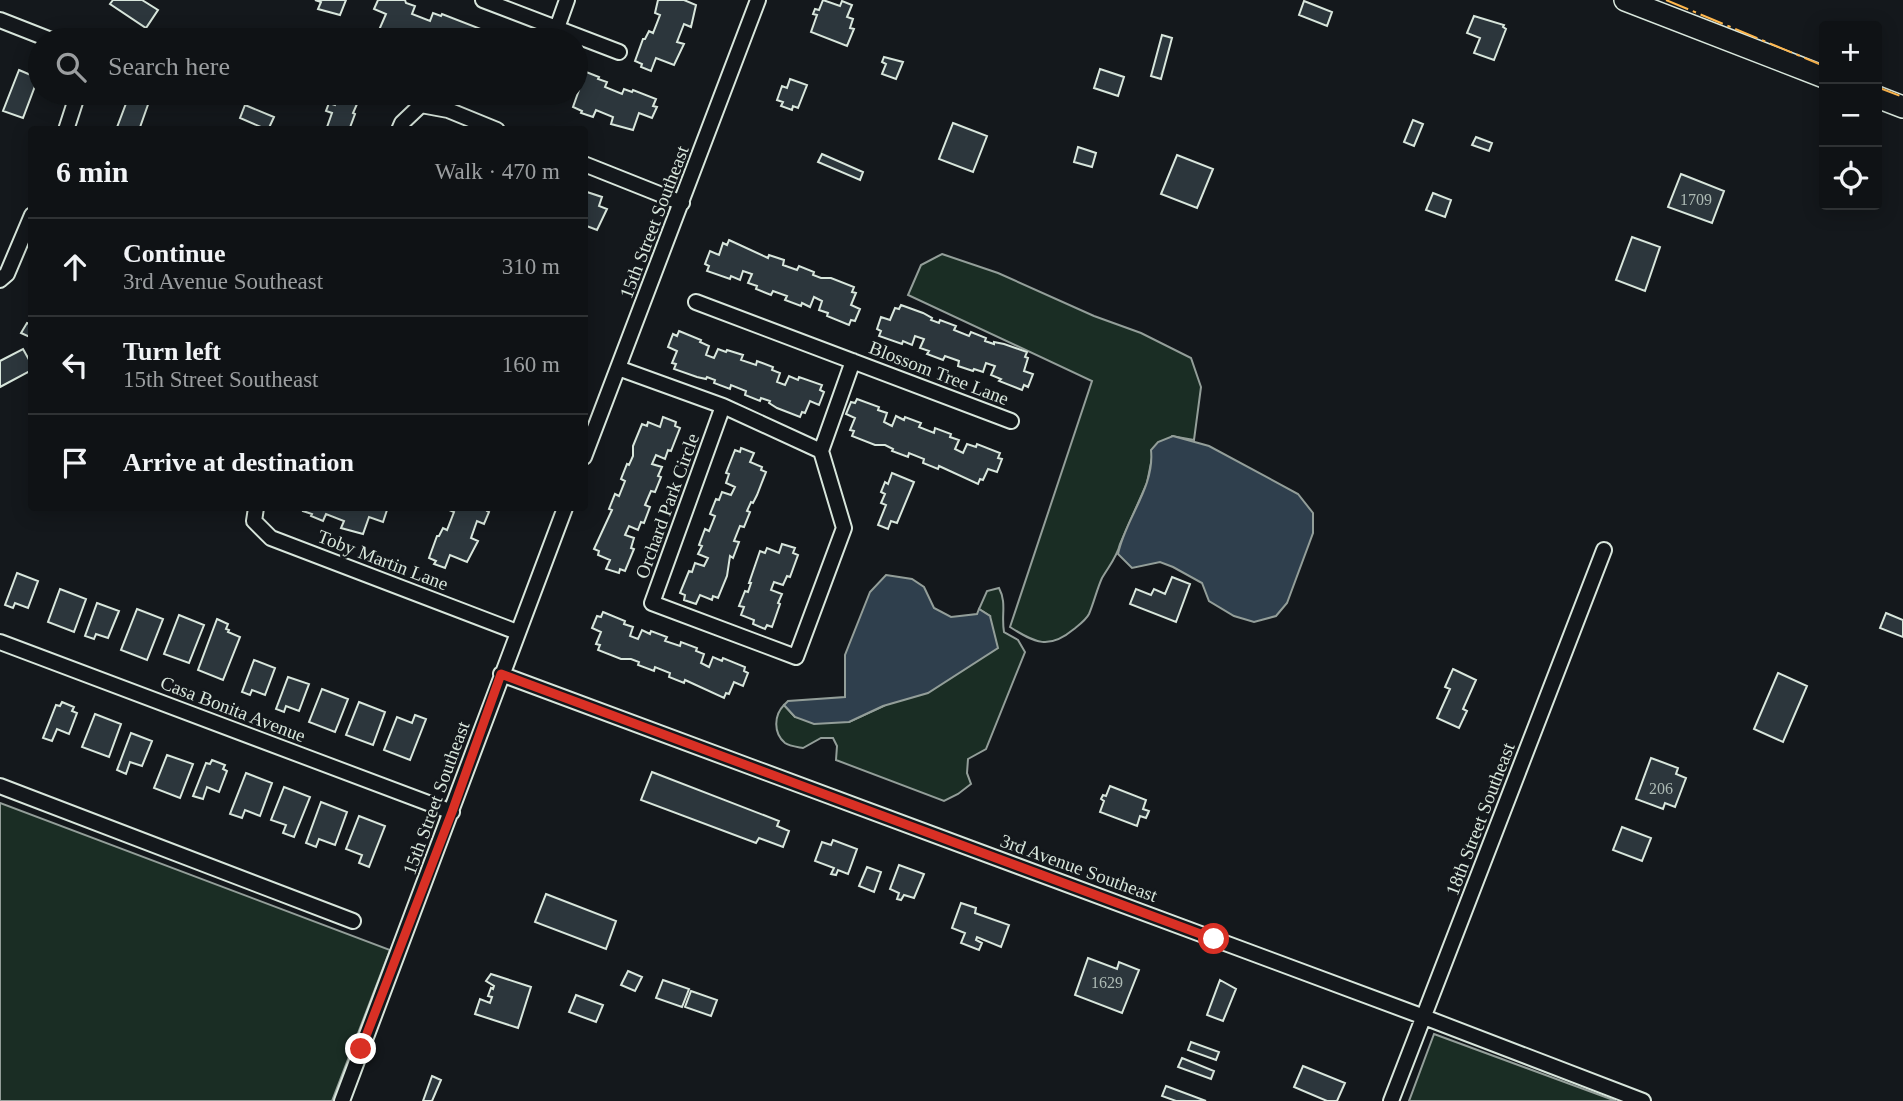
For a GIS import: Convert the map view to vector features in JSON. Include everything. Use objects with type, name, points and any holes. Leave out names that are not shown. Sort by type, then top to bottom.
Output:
[{"type":"street","points":[[482,0],[556,28],[567,0]]},
{"type":"street","name":"15th Street Southeast","points":[[588,447],[758,0]]},
{"type":"street","points":[[1625,0],[1819,75]]},
{"type":"street","points":[[0,20],[28,31]]},
{"type":"street","points":[[588,40],[619,52]]},
{"type":"street","points":[[1882,99],[1903,107]]},
{"type":"street","points":[[67,126],[74,105]]},
{"type":"street","points":[[400,126],[421,105],[448,110],[487,126]]},
{"type":"street","points":[[588,166],[682,203]]},
{"type":"street","points":[[0,280],[7,274],[28,224]]},
{"type":"street","name":"Blossom Tree Lane","points":[[696,302],[1011,421]]},
{"type":"street","name":"Blossom Tree Lane","points":[[821,451],[853,361]]},
{"type":"street","points":[[618,369],[723,406],[821,451]]},
{"type":"street","name":"Orchard Park Circle","points":[[723,406],[652,603],[796,657],[844,528],[821,451]]},
{"type":"street","name":"Toby Martin Lane","points":[[256,511],[254,521],[271,538],[517,632]]},
{"type":"street","name":"15th Street Southeast","points":[[342,1101],[564,511]]},
{"type":"street","name":"18th Street Southeast","points":[[1391,1101],[1604,550]]},
{"type":"street","name":"Casa Bonita Avenue","points":[[0,642],[452,812]]},
{"type":"street","name":"3rd Avenue Southeast","points":[[501,674],[1643,1101]]},
{"type":"street","points":[[0,786],[354,921]]},
{"type":"green space","points":[[942,254],[998,273],[1094,316],[1141,333],[1191,358],[1201,387],[1194,440],[1172,436],[1152,458],[1147,483],[1117,553],[1102,578],[1089,614],[1078,626],[1057,640],[1042,642],[1010,627],[1092,381],[908,295],[921,265]]},
{"type":"green space","points":[[999,588],[1003,599],[1004,632],[1018,640],[1025,652],[986,749],[968,759],[967,773],[971,784],[958,794],[944,801],[836,760],[837,746],[833,738],[821,738],[803,748],[789,745],[781,739],[776,724],[784,705],[795,717],[849,722],[884,706],[990,616],[979,609],[987,591]]},
{"type":"green space","points":[[0,803],[390,950],[332,1101],[0,1101]]},
{"type":"green space","points":[[1434,1034],[1616,1101],[1409,1101]]},
{"type":"water","points":[[1173,436],[1209,446],[1298,494],[1313,513],[1313,533],[1287,603],[1276,616],[1254,622],[1234,616],[1209,601],[1202,583],[1173,567],[1160,562],[1132,568],[1118,554],[1149,477],[1151,450],[1158,442]]},
{"type":"water","points":[[886,575],[912,579],[924,587],[934,608],[951,617],[977,614],[979,609],[990,616],[998,648],[928,693],[883,706],[849,722],[814,724],[795,717],[784,705],[788,701],[845,697],[845,655],[870,592]]},
{"type":"building","points":[[113,0],[142,0],[158,10],[146,28],[110,4]]},
{"type":"building","points":[[315,0],[346,0],[340,15],[318,9],[321,2]]},
{"type":"building","points":[[378,0],[405,0],[415,6],[412,14],[430,21],[433,13],[442,14],[478,28],[380,28],[386,14],[374,9]]},
{"type":"building","points":[[658,0],[684,0],[696,5],[691,27],[684,24],[677,42],[684,44],[674,65],[656,58],[651,71],[635,61],[643,39],[649,31],[653,33],[660,15],[655,13]]},
{"type":"building","points":[[823,0],[840,6],[842,1],[852,5],[847,17],[853,19],[850,28],[854,29],[847,46],[811,32],[817,15],[813,14],[815,9],[819,10]]},
{"type":"building","points":[[1304,1],[1332,12],[1327,26],[1299,15]]},
{"type":"building","points":[[1474,16],[1504,25],[1506,29],[1494,60],[1474,53],[1480,38],[1467,33]]},
{"type":"building","points":[[1162,35],[1172,38],[1161,79],[1151,76]]},
{"type":"building","points":[[884,57],[903,62],[896,79],[882,74],[886,64],[882,62]]},
{"type":"building","points":[[1100,69],[1124,77],[1118,96],[1094,88]]},
{"type":"building","points":[[19,70],[28,74],[28,105],[23,118],[3,111]]},
{"type":"building","points":[[588,73],[607,82],[605,87],[622,94],[624,89],[633,90],[656,99],[653,106],[657,107],[652,118],[639,113],[633,130],[611,124],[613,117],[596,110],[593,117],[573,107],[588,105]]},
{"type":"building","points":[[790,79],[807,85],[798,108],[793,106],[792,110],[781,106],[783,102],[777,100],[782,86],[787,88]]},
{"type":"building","points":[[125,105],[148,105],[140,126],[118,126]]},
{"type":"building","points":[[245,105],[274,117],[270,126],[259,126],[240,118]]},
{"type":"building","points":[[328,105],[357,105],[350,126],[327,126],[332,113],[326,111]]},
{"type":"building","points":[[1413,120],[1423,124],[1414,146],[1404,142]]},
{"type":"building","points":[[953,123],[987,136],[973,172],[939,159]]},
{"type":"building","points":[[1476,137],[1492,143],[1489,151],[1472,145]]},
{"type":"building","points":[[1078,147],[1096,153],[1092,167],[1074,162]]},
{"type":"building","points":[[822,154],[863,172],[860,180],[818,162]]},
{"type":"building","points":[[1177,155],[1213,169],[1197,208],[1161,194]]},
{"type":"building","points":[[1681,174],[1724,191],[1712,223],[1668,207]]},
{"type":"building","points":[[588,192],[602,197],[599,206],[607,209],[597,230],[588,227]]},
{"type":"building","points":[[1433,193],[1451,200],[1445,217],[1426,210]]},
{"type":"building","points":[[1632,237],[1660,247],[1645,291],[1616,280]]},
{"type":"building","points":[[729,240],[768,258],[769,255],[784,260],[783,265],[797,270],[799,266],[814,272],[813,275],[831,278],[854,287],[852,292],[856,293],[851,305],[860,309],[855,321],[851,320],[849,325],[827,316],[828,313],[819,310],[822,301],[814,297],[810,307],[802,303],[801,306],[785,300],[787,296],[773,291],[771,295],[756,289],[757,286],[748,283],[752,274],[743,271],[740,280],[707,271],[709,266],[705,264],[710,251],[719,255],[723,243],[727,245]]},
{"type":"building","points":[[901,305],[923,313],[932,318],[931,320],[939,323],[940,320],[956,326],[954,330],[969,336],[971,332],[986,338],[985,341],[1027,352],[1024,371],[1033,374],[1028,387],[1024,385],[1022,390],[999,381],[1001,379],[991,375],[995,366],[986,363],[983,372],[973,371],[958,366],[959,361],[945,356],[943,360],[927,354],[929,351],[920,348],[924,339],[915,336],[912,345],[879,336],[881,331],[877,329],[881,317],[890,320],[895,308],[899,309]]},
{"type":"building","points":[[27,323],[28,323],[28,336],[21,333]]},
{"type":"building","points":[[679,331],[709,346],[706,355],[714,358],[718,349],[727,350],[743,355],[741,360],[756,365],[757,361],[773,367],[772,370],[780,373],[777,382],[785,385],[789,376],[822,385],[820,390],[824,392],[819,405],[810,401],[805,413],[802,412],[800,417],[777,408],[769,403],[770,401],[761,398],[760,401],[745,395],[746,391],[731,385],[730,389],[707,377],[697,377],[674,369],[676,364],[672,363],[677,351],[668,347],[673,334],[677,336]]},
{"type":"building","points":[[23,349],[28,358],[28,372],[0,387],[0,361]]},
{"type":"building","points":[[857,399],[887,413],[884,422],[892,426],[896,416],[904,420],[905,417],[921,423],[919,427],[934,433],[935,428],[951,434],[950,437],[959,440],[955,449],[963,453],[967,444],[976,447],[977,444],[1000,453],[998,458],[1002,459],[997,472],[988,469],[978,484],[939,466],[938,469],[923,463],[924,459],[909,453],[908,457],[885,445],[875,445],[852,436],[854,431],[850,430],[855,418],[846,414],[851,402],[855,403]]},
{"type":"building","points":[[663,417],[676,422],[675,426],[680,428],[665,459],[656,455],[652,464],[662,467],[658,476],[661,477],[655,492],[651,491],[645,505],[650,507],[644,523],[641,522],[638,530],[629,526],[625,535],[634,538],[631,548],[634,549],[625,571],[620,569],[619,573],[606,569],[610,560],[598,555],[599,551],[594,549],[612,510],[609,509],[615,494],[619,496],[625,481],[621,479],[633,456],[633,446],[642,424],[647,426],[648,422],[660,427]]},
{"type":"building","points":[[741,448],[754,453],[750,462],[762,467],[761,470],[766,472],[747,511],[750,512],[744,527],[740,526],[734,541],[739,542],[733,558],[730,556],[727,576],[718,598],[713,596],[712,600],[700,595],[696,604],[684,600],[685,595],[680,593],[695,563],[704,566],[708,558],[698,554],[702,546],[699,545],[705,529],[709,531],[715,516],[710,514],[716,499],[719,500],[722,492],[731,495],[735,487],[726,483],[729,474],[726,473],[735,450],[740,452]]},
{"type":"building","points":[[892,473],[914,482],[897,523],[891,521],[888,529],[878,525],[886,505],[881,503],[885,494],[881,492]]},
{"type":"building","points":[[303,511],[387,511],[383,522],[369,517],[363,534],[341,528],[344,521],[326,514],[323,521],[311,516],[312,514]]},
{"type":"building","points":[[452,511],[489,512],[484,524],[477,521],[471,538],[478,541],[467,562],[450,555],[445,568],[434,564],[436,561],[429,558],[437,536],[443,528],[447,530],[454,512]]},
{"type":"building","points":[[782,544],[795,548],[793,553],[798,555],[790,577],[787,576],[783,585],[774,582],[771,590],[782,594],[772,627],[767,625],[765,629],[753,624],[754,620],[741,615],[744,607],[739,606],[745,591],[748,592],[760,551],[765,553],[767,548],[779,553]]},
{"type":"building","points":[[17,573],[38,581],[28,608],[15,603],[13,608],[5,605]]},
{"type":"building","points":[[1172,577],[1190,584],[1176,622],[1130,604],[1136,589],[1151,595],[1154,589],[1165,594]]},
{"type":"building","points":[[60,589],[86,599],[74,632],[48,622]]},
{"type":"building","points":[[97,603],[119,611],[108,638],[96,634],[94,639],[85,636]]},
{"type":"building","points":[[137,609],[163,619],[147,660],[121,650]]},
{"type":"building","points":[[603,612],[633,627],[630,636],[638,639],[642,630],[650,634],[651,631],[667,637],[665,641],[680,646],[681,642],[697,648],[696,651],[704,654],[701,663],[709,667],[713,657],[745,667],[744,671],[748,673],[743,686],[734,682],[729,694],[726,693],[724,698],[685,680],[684,683],[669,677],[670,673],[655,667],[654,671],[631,659],[621,659],[598,650],[600,645],[596,644],[601,632],[592,628],[597,616],[601,617]]},
{"type":"building","points":[[1886,613],[1903,620],[1903,637],[1880,628]]},
{"type":"building","points":[[179,615],[204,625],[189,663],[164,654]]},
{"type":"building","points":[[217,619],[228,624],[228,632],[240,637],[223,680],[198,670]]},
{"type":"building","points":[[254,660],[275,668],[265,695],[252,690],[250,695],[242,692]]},
{"type":"building","points":[[1453,669],[1476,680],[1463,709],[1467,711],[1459,728],[1437,718],[1450,689],[1445,687]]},
{"type":"building","points":[[1778,673],[1807,686],[1783,742],[1754,729]]},
{"type":"building","points":[[288,677],[309,684],[299,711],[286,706],[284,712],[276,709]]},
{"type":"building","points":[[322,689],[348,699],[335,732],[309,722]]},
{"type":"building","points":[[62,702],[74,707],[72,711],[77,713],[69,734],[57,729],[52,741],[43,738],[56,705],[60,706]]},
{"type":"building","points":[[359,702],[385,712],[373,745],[346,735]]},
{"type":"building","points":[[95,714],[121,724],[109,757],[82,747]]},
{"type":"building","points":[[415,715],[426,719],[410,760],[384,750],[397,717],[412,723]]},
{"type":"building","points":[[131,733],[152,741],[142,766],[130,762],[126,774],[117,770]]},
{"type":"building","points":[[167,755],[193,764],[180,798],[154,788]]},
{"type":"building","points":[[1651,758],[1678,768],[1676,774],[1686,778],[1675,807],[1665,803],[1663,809],[1636,799]]},
{"type":"building","points":[[212,760],[225,765],[223,769],[227,771],[219,792],[207,787],[203,799],[193,796],[206,763],[210,764]]},
{"type":"building","points":[[652,772],[779,821],[777,826],[789,831],[783,847],[759,838],[756,843],[641,800]]},
{"type":"building","points":[[246,773],[272,783],[260,816],[245,810],[242,818],[230,814]]},
{"type":"building","points":[[1110,786],[1146,800],[1143,809],[1149,811],[1146,818],[1140,816],[1137,826],[1100,812],[1104,801],[1101,799],[1103,795],[1106,796]]},
{"type":"building","points":[[284,787],[310,797],[294,837],[283,833],[286,825],[271,820]]},
{"type":"building","points":[[321,802],[347,812],[335,845],[319,839],[316,847],[306,843]]},
{"type":"building","points":[[359,816],[385,826],[369,867],[359,863],[362,855],[346,849]]},
{"type":"building","points":[[1622,827],[1651,838],[1642,861],[1613,850]]},
{"type":"building","points":[[833,840],[857,849],[848,874],[838,870],[836,875],[831,874],[834,868],[815,861],[822,842],[831,845]]},
{"type":"building","points":[[899,865],[924,874],[914,898],[904,895],[901,900],[897,899],[899,893],[890,889]]},
{"type":"building","points":[[867,867],[881,872],[874,892],[859,886]]},
{"type":"building","points":[[546,894],[616,921],[606,949],[535,922]]},
{"type":"building","points":[[961,903],[976,908],[975,913],[1009,925],[1001,947],[977,937],[976,940],[982,943],[979,950],[961,943],[965,933],[952,928]]},
{"type":"building","points":[[1088,958],[1117,969],[1119,962],[1139,970],[1122,1013],[1075,995]]},
{"type":"building","points":[[628,971],[642,977],[635,991],[621,985]]},
{"type":"building","points":[[491,974],[531,987],[518,1028],[475,1014],[480,999],[490,1003],[492,997],[488,996],[494,986],[486,981]]},
{"type":"building","points":[[663,980],[689,989],[682,1007],[656,998]]},
{"type":"building","points":[[1220,980],[1236,989],[1223,1021],[1207,1015]]},
{"type":"building","points":[[691,991],[717,1000],[711,1016],[685,1007]]},
{"type":"building","points":[[576,995],[603,1005],[596,1022],[569,1012]]},
{"type":"building","points":[[1191,1042],[1219,1052],[1216,1060],[1188,1050]]},
{"type":"building","points":[[1182,1058],[1214,1071],[1211,1079],[1178,1067]]},
{"type":"building","points":[[1303,1066],[1345,1083],[1337,1101],[1327,1101],[1294,1087]]},
{"type":"building","points":[[432,1076],[441,1080],[432,1101],[423,1101]]},
{"type":"building","points":[[1166,1086],[1206,1101],[1176,1101],[1162,1096]]},
{"type":"power","points":[[1666,0],[1819,64]]},
{"type":"power","points":[[1882,89],[1903,97]]},
{"type":"route","points":[[361,1049],[452,812],[501,674],[1214,939]]}]
